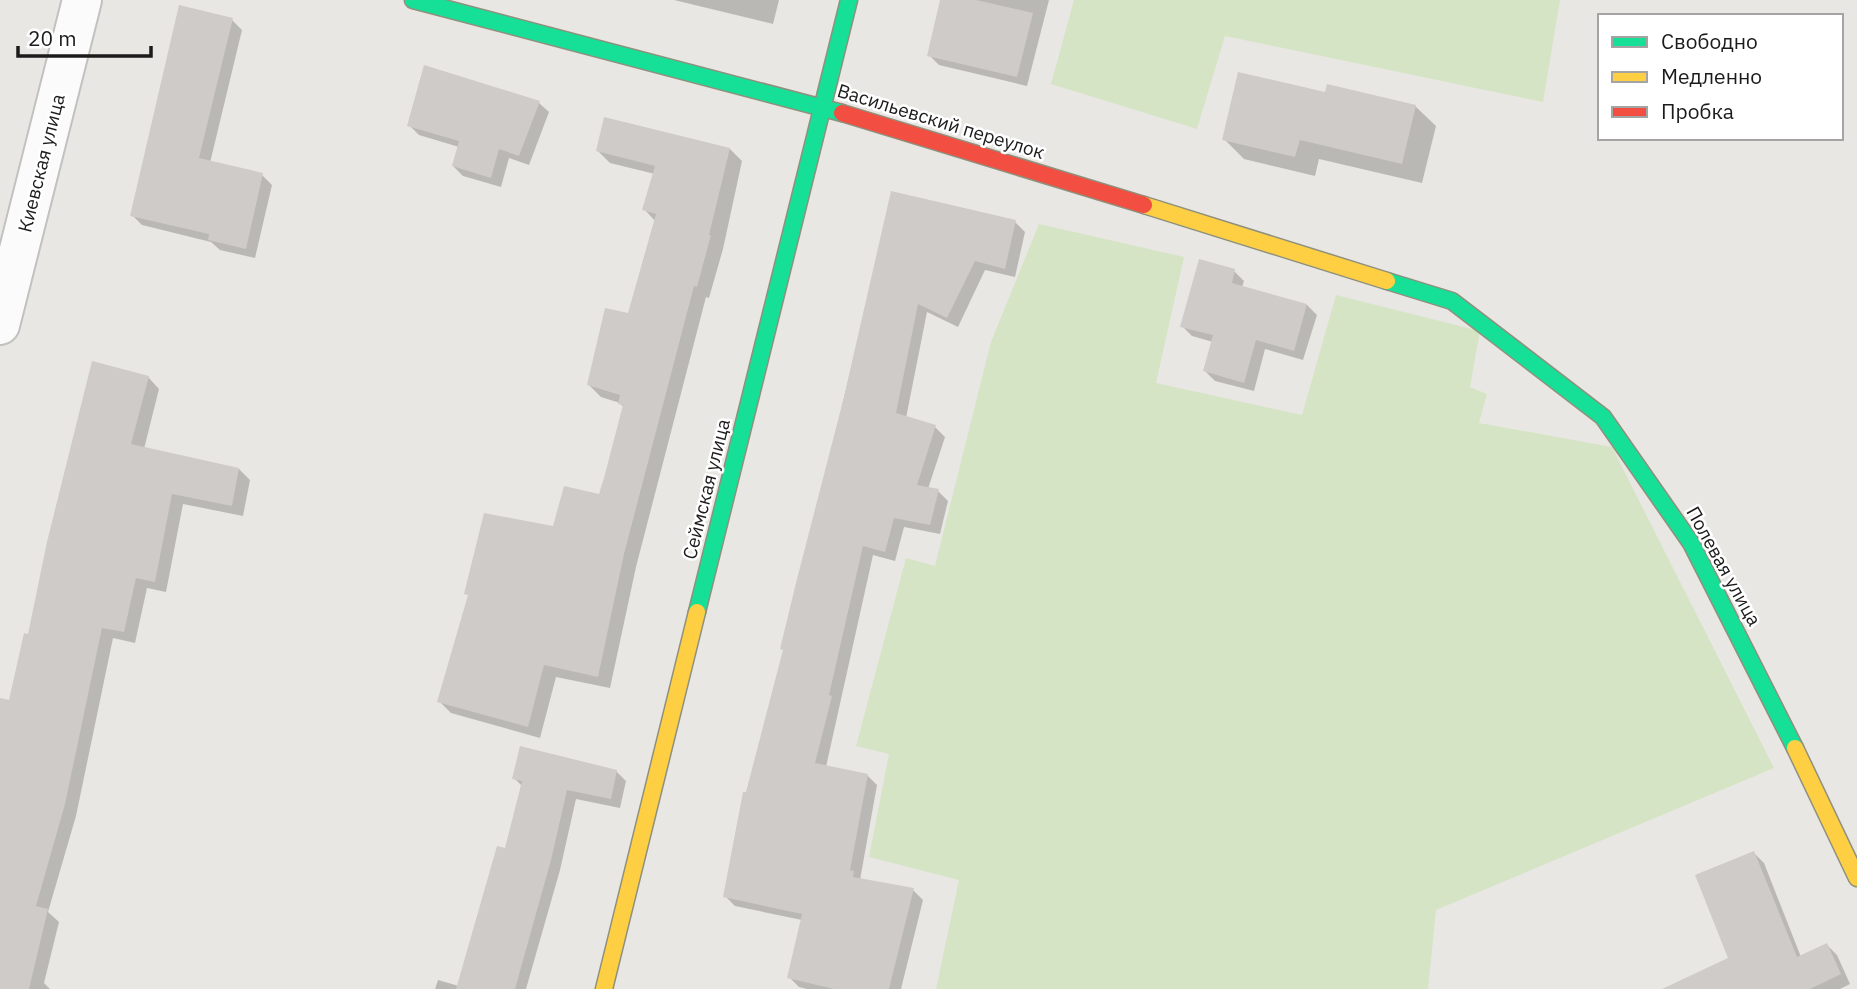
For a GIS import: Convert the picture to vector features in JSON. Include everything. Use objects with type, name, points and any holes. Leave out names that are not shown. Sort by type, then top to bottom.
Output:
[{"type":"street","name":"Киевская улица","points":[[0,325],[82,0]]},
{"type":"street","name":"Васильевский переулок","points":[[413,0],[821,106],[1452,302]]},
{"type":"street","name":"Сеймская улица","points":[[604,989],[849,0]]},
{"type":"street","name":"Полевая улица","points":[[1452,302],[1603,417],[1691,543],[1809,775],[1857,878]]},
{"type":"green space","points":[[1074,0],[1560,0],[1543,102],[1225,36],[1197,129],[1051,84]]},
{"type":"green space","points":[[1039,224],[1184,257],[1156,383],[1302,415],[1336,295],[1480,331],[1470,387],[1487,394],[1479,423],[1612,447],[1774,768],[1436,910],[1428,989],[936,989],[959,880],[869,857],[889,754],[856,746],[906,558],[935,566],[991,342]]},
{"type":"building","points":[[940,0],[976,0],[1033,13],[1017,77],[927,56]]},
{"type":"building","points":[[179,5],[233,18],[199,158],[263,173],[246,249],[208,240],[209,234],[130,216]]},
{"type":"building","points":[[424,65],[540,101],[519,156],[499,149],[491,178],[452,166],[459,141],[407,126]]},
{"type":"building","points":[[1238,72],[1325,92],[1327,84],[1416,105],[1402,164],[1300,140],[1295,157],[1222,140]]},
{"type":"building","points":[[604,117],[730,148],[711,235],[697,287],[694,286],[624,554],[598,677],[544,665],[528,727],[437,702],[468,595],[464,594],[484,513],[553,526],[564,486],[599,494],[604,478],[623,405],[618,404],[620,395],[587,385],[605,308],[628,313],[656,214],[642,210],[655,166],[596,151]]},
{"type":"building","points":[[891,191],[1016,220],[1005,269],[975,261],[947,318],[918,304],[896,413],[936,425],[917,485],[939,489],[930,525],[894,518],[885,552],[863,546],[829,695],[832,696],[815,763],[868,774],[850,870],[854,871],[853,877],[914,888],[889,989],[834,989],[787,978],[802,914],[723,897],[743,792],[746,792],[783,650],[780,649],[844,397]]},
{"type":"building","points":[[1199,259],[1235,269],[1232,283],[1307,304],[1294,351],[1256,340],[1244,383],[1203,371],[1213,335],[1180,327]]},
{"type":"building","points":[[92,361],[149,376],[131,444],[239,468],[232,506],[172,494],[155,582],[136,578],[124,632],[102,628],[65,804],[36,906],[48,909],[29,989],[0,989],[0,698],[9,700],[24,633],[28,634],[47,542]]},
{"type":"building","points":[[520,746],[617,770],[611,799],[567,790],[551,860],[515,989],[456,989],[497,846],[505,848],[522,781],[512,779]]},
{"type":"building","points":[[1754,851],[1797,957],[1827,943],[1841,974],[1810,989],[1662,989],[1728,958],[1695,875]]},
{"type":"traffic: fast","points":[[413,0],[842,113]]},
{"type":"traffic: fast","points":[[697,612],[849,0]]},
{"type":"traffic: fast","points":[[1387,281],[1452,301],[1603,417],[1691,543],[1795,748]]},
{"type":"traffic: slow","points":[[1144,205],[1387,281]]},
{"type":"traffic: slow","points":[[604,989],[697,612]]},
{"type":"traffic: slow","points":[[1795,748],[1857,878]]},
{"type":"traffic: jam","points":[[842,113],[1144,205]]}]
